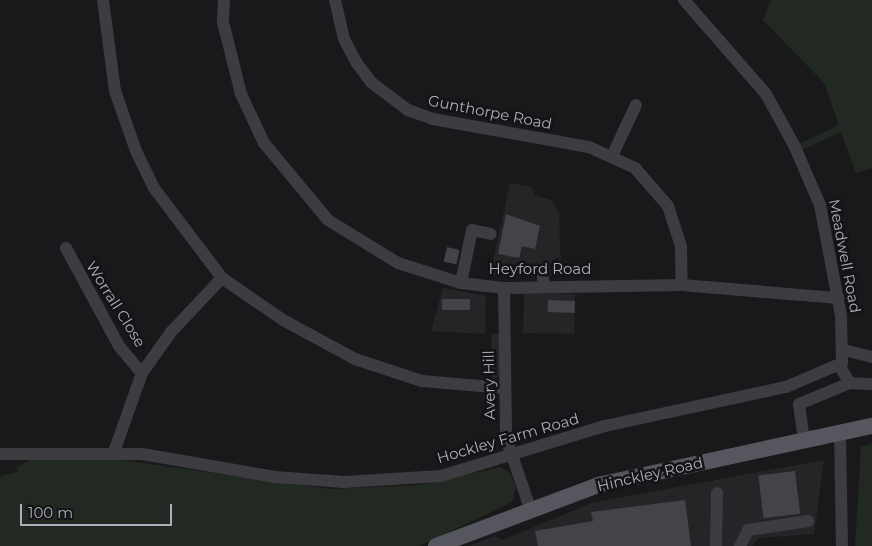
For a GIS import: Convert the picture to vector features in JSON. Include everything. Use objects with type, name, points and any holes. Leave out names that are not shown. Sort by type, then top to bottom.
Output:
[{"type":"main road","name":"Hinckley Road","points":[[436,546],[530,508],[598,485],[872,426]]},
{"type":"street","points":[[104,0],[115,91],[136,151],[165,203],[222,278],[283,320],[355,359],[422,381],[505,388]]},
{"type":"street","name":"Heyford Road","points":[[224,0],[223,22],[241,94],[264,143],[295,186],[328,220],[374,250],[429,275],[461,283],[504,288],[682,284],[838,298]]},
{"type":"street","name":"Gunthorpe Road","points":[[335,0],[344,39],[356,62],[372,83],[408,110],[613,154],[635,168],[668,206],[681,246],[682,284]]},
{"type":"street","name":"Meadwell Road","points":[[684,0],[766,94],[794,145],[820,205],[838,298],[844,350],[839,365]]},
{"type":"street","points":[[613,154],[636,105]]},
{"type":"street","points":[[461,283],[472,230],[491,234]]},
{"type":"street","name":"Worrall Close","points":[[66,248],[119,346],[142,373]]},
{"type":"street","points":[[542,270],[544,286]]},
{"type":"street","points":[[114,452],[142,373],[171,332],[222,278]]},
{"type":"street","name":"Avery Hill","points":[[504,288],[506,438],[530,508]]},
{"type":"street","points":[[844,350],[872,356]]},
{"type":"street","points":[[839,365],[850,383]]},
{"type":"street","name":"Hockley Farm Road","points":[[0,454],[114,452],[275,477],[344,482],[441,476],[605,426],[786,387],[839,365]]},
{"type":"street","points":[[804,440],[799,404],[850,383],[872,384]]},
{"type":"street","points":[[840,433],[842,546]]},
{"type":"street","points":[[716,546],[718,493]]},
{"type":"street","points":[[740,546],[748,530],[808,521]]},
{"type":"shaded area","points":[[771,0],[872,0],[872,168],[856,173],[841,132],[802,150],[799,144],[839,125],[824,83],[763,20]]},
{"type":"shaded area","points":[[510,183],[532,187],[534,195],[551,200],[559,213],[561,276],[490,275]]},
{"type":"shaded area","points":[[443,288],[486,296],[485,334],[431,331]]},
{"type":"shaded area","points":[[524,293],[575,294],[574,334],[523,333]]},
{"type":"shaded area","points":[[491,334],[500,334],[501,373],[492,383]]},
{"type":"shaded area","points":[[872,443],[872,546],[855,546],[861,447]]},
{"type":"shaded area","points":[[113,459],[330,489],[422,485],[500,467],[510,473],[516,488],[512,502],[420,546],[0,546],[0,476],[18,472],[16,468],[30,460]]},
{"type":"shaded area","points":[[824,460],[814,534],[759,538],[752,546],[470,546],[494,536],[503,540],[591,503]]},
{"type":"building","points":[[506,214],[540,226],[535,249],[522,246],[519,258],[498,254]]},
{"type":"building","points":[[447,247],[460,250],[456,265],[444,262]]},
{"type":"building","points":[[442,299],[470,299],[470,310],[442,310]]},
{"type":"building","points":[[548,300],[575,301],[575,313],[548,312]]},
{"type":"building","points":[[795,471],[800,514],[764,518],[758,476]]},
{"type":"building","points":[[685,500],[691,546],[538,546],[535,531],[593,521],[591,512]]}]
